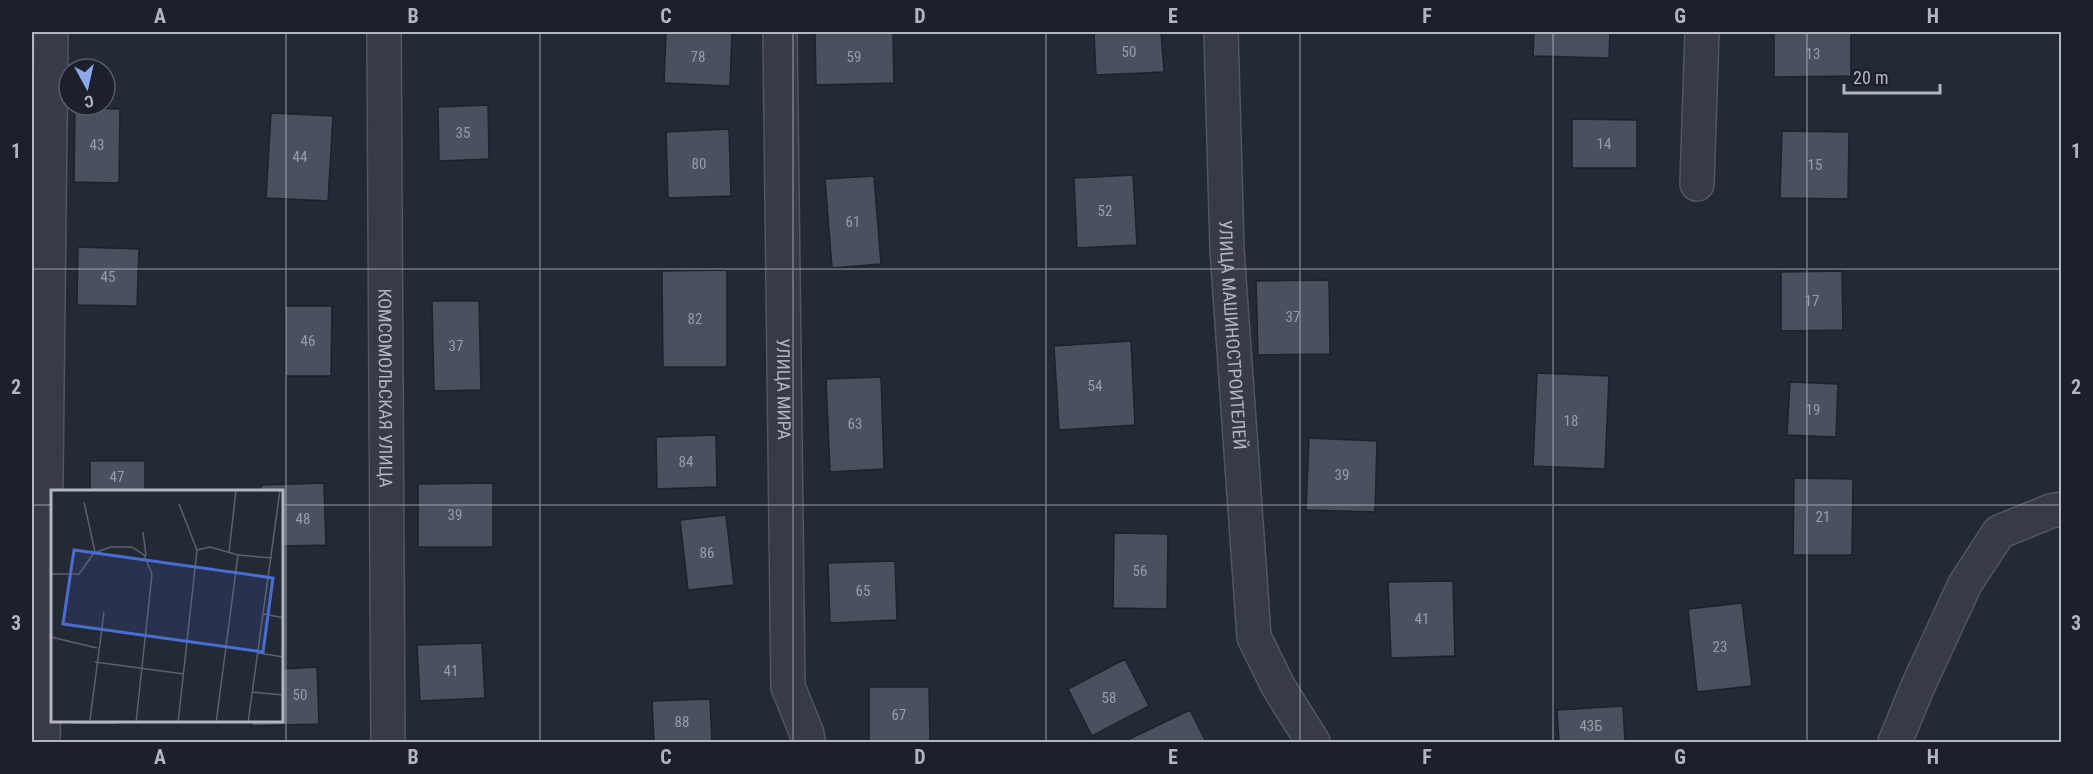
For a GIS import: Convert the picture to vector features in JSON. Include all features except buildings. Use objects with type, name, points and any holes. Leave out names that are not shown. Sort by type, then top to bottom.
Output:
[{"type":"street","points":[[43,742],[39,395],[51,32]]},
{"type":"street","name":"КОМСОМОЛЬСКАЯ УЛИЦА","points":[[384,32],[388,742]]},
{"type":"street","name":"УЛИЦА МИРА","points":[[780,32],[788,687],[808,742]]},
{"type":"street","name":"УЛИЦА МАШИНОСТРОИТЕЛЕЙ","points":[[1221,32],[1227,249],[1254,637],[1278,686],[1313,742]]},
{"type":"street","points":[[1697,184],[1702,32]]},
{"type":"street","points":[[1895,742],[1965,584],[1999,532],[2061,509]]}]
